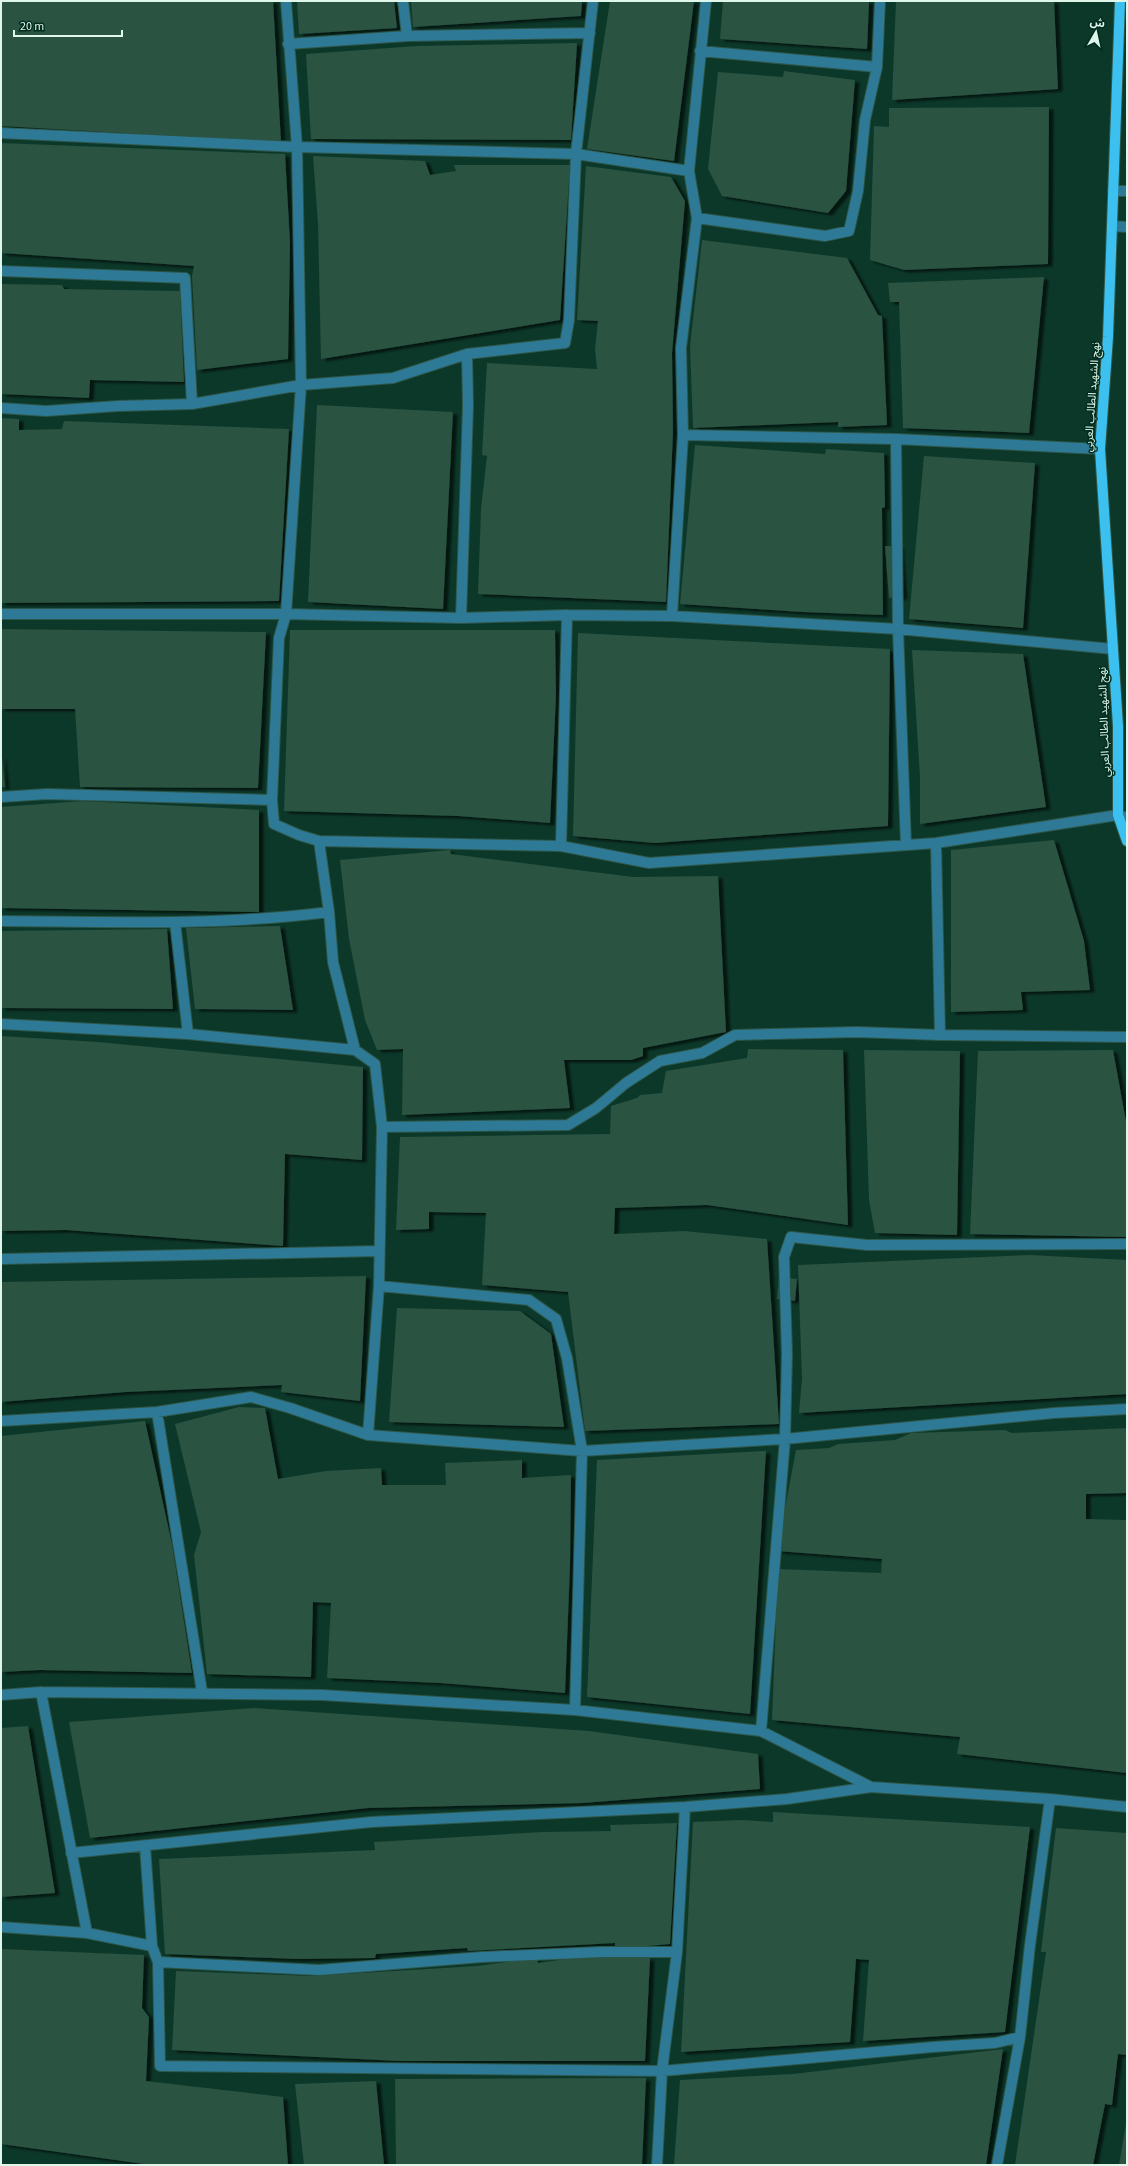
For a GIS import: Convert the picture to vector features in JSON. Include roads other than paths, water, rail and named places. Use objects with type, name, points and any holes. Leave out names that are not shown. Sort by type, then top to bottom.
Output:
[{"type":"main road","name":"نهج الشهيد الطالب العربي","points":[[1120,1],[1108,337],[1100,449],[1123,817],[1127,841]]},
{"type":"street","points":[[286,1],[288,44],[297,147],[301,385],[286,614],[279,638],[272,800],[274,824],[299,835],[319,841],[561,846],[649,863],[936,843],[1123,817]]},
{"type":"street","points":[[403,1],[407,36]]},
{"type":"street","points":[[1,408],[46,411],[118,406],[192,404],[301,385],[393,378],[467,354],[565,343],[569,320],[576,154],[593,1]]},
{"type":"street","points":[[672,616],[683,435],[681,348],[697,218],[689,171],[706,1]]},
{"type":"street","points":[[697,218],[825,236],[849,231],[858,191],[865,120],[877,67],[880,1]]},
{"type":"street","points":[[288,44],[407,36],[590,33]]},
{"type":"street","points":[[700,51],[877,67]]},
{"type":"street","points":[[1,133],[297,147],[576,154],[689,171]]},
{"type":"street","points":[[1113,191],[1127,191]]},
{"type":"street","points":[[1112,226],[1127,227]]},
{"type":"street","points":[[1,271],[185,278],[192,404]]},
{"type":"street","points":[[461,618],[468,406],[467,354]]},
{"type":"street","points":[[683,435],[896,439],[1100,449]]},
{"type":"street","points":[[896,439],[898,628],[906,845]]},
{"type":"street","points":[[1,614],[286,614],[461,618],[672,616],[898,628],[1112,649]]},
{"type":"street","points":[[561,846],[567,616]]},
{"type":"street","points":[[1,796],[47,794],[272,800]]},
{"type":"street","points":[[319,841],[329,912],[333,962],[354,1050]]},
{"type":"street","points":[[936,843],[940,1035]]},
{"type":"street","points":[[1,921],[175,922],[284,918],[329,912]]},
{"type":"street","points":[[175,922],[188,1034]]},
{"type":"street","points":[[1,1024],[188,1034],[354,1050],[375,1064],[382,1127],[379,1286],[368,1435]]},
{"type":"street","points":[[382,1127],[568,1125],[596,1108],[626,1083],[660,1061],[702,1053],[735,1035],[857,1032],[940,1035],[1127,1037]]},
{"type":"street","points":[[761,1731],[785,1439],[787,1354],[784,1257],[791,1237],[867,1245],[1127,1244]]},
{"type":"street","points":[[1,1259],[379,1251]]},
{"type":"street","points":[[379,1286],[529,1300],[556,1319],[567,1358],[582,1451],[575,1710]]},
{"type":"street","points":[[1,1422],[157,1412],[251,1397],[290,1408],[368,1435],[582,1451],[785,1439],[1054,1413],[1127,1410]]},
{"type":"street","points":[[157,1412],[202,1692]]},
{"type":"street","points":[[41,1692],[87,1934]]},
{"type":"street","points":[[1,1695],[41,1692],[202,1692],[322,1695],[575,1710],[761,1731],[871,1788]]},
{"type":"street","points":[[71,1853],[371,1822],[685,1807],[787,1799],[871,1788],[1050,1799],[1127,1807]]},
{"type":"street","points":[[997,2165],[1020,2037],[1030,1945],[1050,1799]]},
{"type":"street","points":[[657,2165],[662,2071],[677,1952],[685,1807]]},
{"type":"street","points":[[145,1846],[152,1946],[158,1962],[160,2066],[662,2071],[933,2047],[995,2043],[1020,2037]]},
{"type":"street","points":[[1,1927],[87,1934],[152,1946]]},
{"type":"street","points":[[158,1962],[319,1970],[490,1957],[601,1952],[677,1952]]}]
